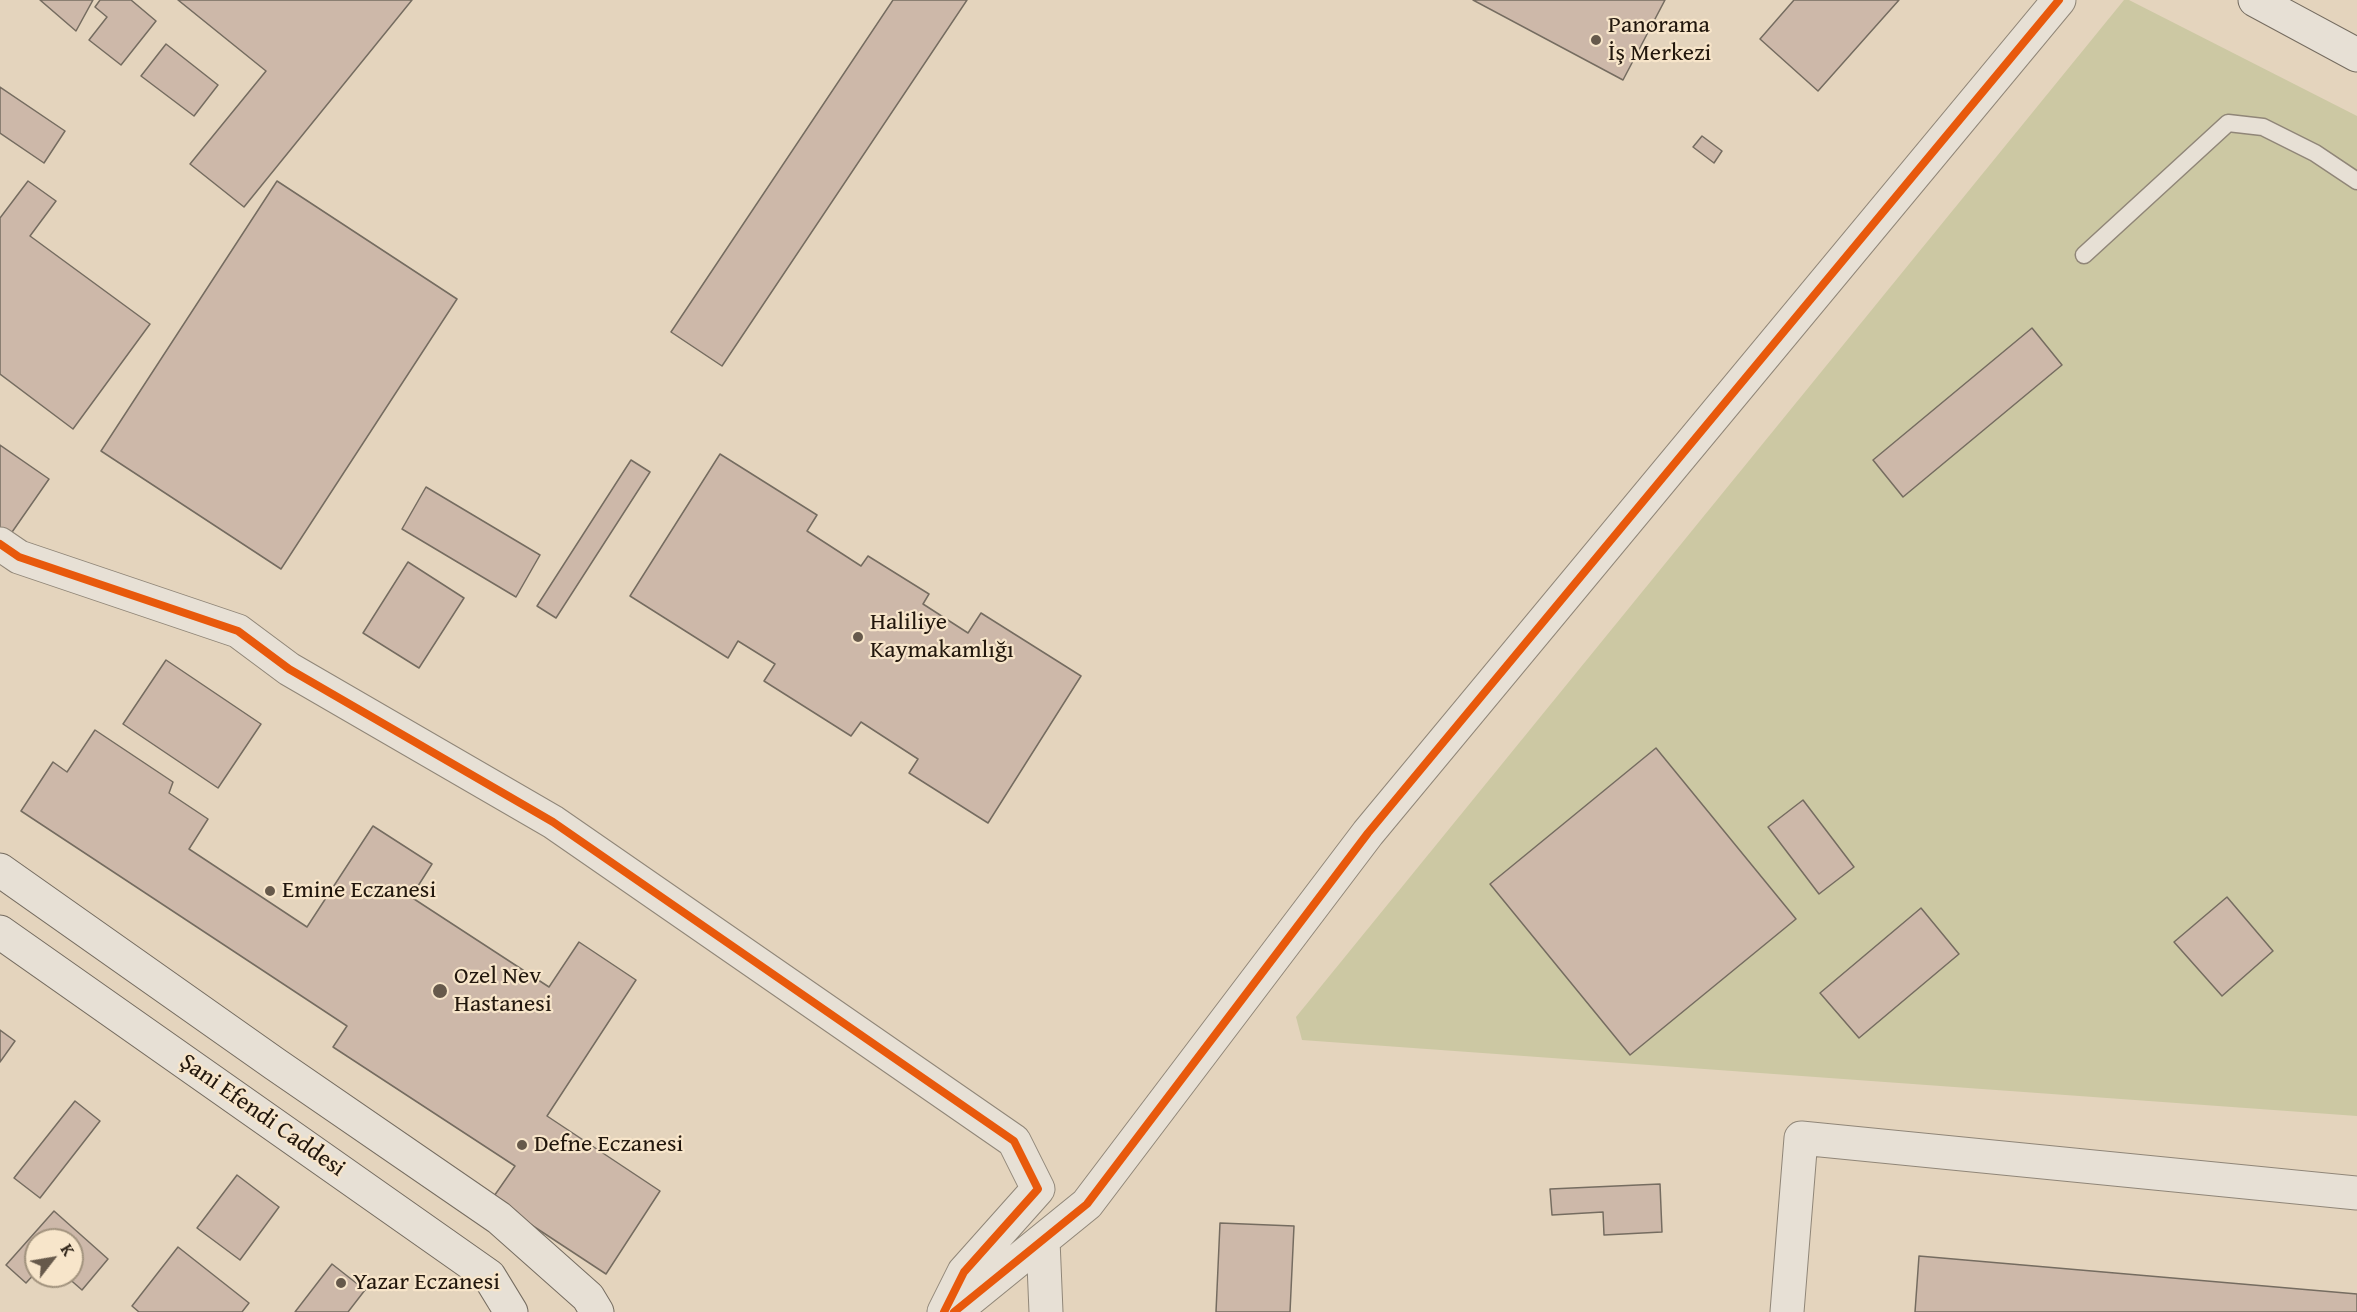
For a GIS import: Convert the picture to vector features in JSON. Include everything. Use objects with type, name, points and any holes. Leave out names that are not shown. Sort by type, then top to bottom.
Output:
[{"type":"street","points":[[954,1312],[1087,1204],[1368,833],[2059,0]]},
{"type":"street","points":[[2254,0],[2357,55]]},
{"type":"street","points":[[0,544],[19,557],[238,631],[289,669],[553,822],[1014,1141],[1038,1189],[964,1272],[944,1312]]},
{"type":"street","points":[[0,870],[275,1064],[499,1218],[588,1297],[597,1312]]},
{"type":"street","name":"Şani Efendi Caddesi","points":[[0,932],[489,1276],[511,1312]]},
{"type":"street","points":[[1787,1312],[1801,1138],[2357,1193]]},
{"type":"street","points":[[1043,1240],[1046,1312]]},
{"type":"lane","points":[[2085,255],[2228,123],[2263,127],[2315,153],[2357,181]]},
{"type":"shaded area","points":[[2124,0],[2129,0],[2357,116],[2357,1116],[1302,1040],[1296,1017]]},
{"type":"building","points":[[40,0],[93,0],[76,31]]},
{"type":"building","points":[[100,0],[131,0],[156,21],[121,65],[89,40],[107,17],[95,7]]},
{"type":"building","points":[[178,0],[412,0],[244,207],[190,164],[266,71]]},
{"type":"building","points":[[893,0],[967,0],[722,366],[671,332]]},
{"type":"building","name":"Panorama İş Merkezi","points":[[1473,0],[1665,0],[1623,80]]},
{"type":"building","points":[[1794,0],[1899,0],[1818,91],[1760,39]]},
{"type":"building","points":[[166,44],[218,85],[194,116],[141,76]]},
{"type":"building","points":[[0,87],[65,131],[44,163],[0,133]]},
{"type":"building","points":[[1702,136],[1722,151],[1714,163],[1693,147]]},
{"type":"building","points":[[28,181],[56,201],[30,236],[150,324],[73,429],[0,374],[0,218]]},
{"type":"building","points":[[277,181],[457,299],[281,569],[101,451]]},
{"type":"building","points":[[2032,328],[2062,365],[1903,497],[1873,460]]},
{"type":"building","points":[[0,445],[49,479],[10,535],[0,528]]},
{"type":"building","name":"Haliliye Kaymakamlığı","points":[[720,454],[817,515],[807,531],[861,566],[868,556],[929,594],[923,604],[968,633],[981,613],[1081,676],[988,823],[909,773],[918,759],[861,722],[851,736],[764,681],[775,664],[738,641],[728,658],[630,596]]},
{"type":"building","points":[[631,460],[650,472],[556,618],[537,606]]},
{"type":"building","points":[[426,487],[540,555],[516,597],[402,529]]},
{"type":"building","points":[[408,562],[464,598],[419,668],[363,633]]},
{"type":"building","points":[[166,660],[261,724],[218,788],[123,724]]},
{"type":"building","points":[[95,730],[173,782],[169,793],[208,819],[189,849],[307,927],[373,826],[432,864],[411,897],[549,987],[579,942],[636,980],[547,1116],[660,1191],[606,1274],[492,1199],[515,1166],[333,1047],[347,1026],[21,811],[53,762],[67,772]]},
{"type":"building","points":[[1656,748],[1796,919],[1630,1055],[1490,884]]},
{"type":"building","points":[[1803,800],[1854,867],[1819,894],[1768,827]]},
{"type":"building","points":[[2227,897],[2273,951],[2222,996],[2174,942]]},
{"type":"building","points":[[1921,908],[1959,954],[1859,1038],[1820,993]]},
{"type":"building","points":[[0,1030],[15,1041],[0,1062]]},
{"type":"building","points":[[75,1101],[100,1121],[40,1198],[14,1178]]},
{"type":"building","points":[[237,1175],[279,1207],[240,1260],[197,1228]]},
{"type":"building","points":[[1660,1184],[1662,1232],[1604,1235],[1603,1212],[1552,1215],[1550,1189]]},
{"type":"building","points":[[54,1211],[73,1228],[39,1228]]},
{"type":"building","points":[[1220,1223],[1294,1226],[1290,1312],[1216,1312]]},
{"type":"building","points":[[84,1238],[108,1259],[84,1288]]},
{"type":"building","points":[[24,1245],[24,1281],[6,1265]]},
{"type":"building","points":[[178,1247],[249,1303],[242,1312],[139,1312],[132,1306]]},
{"type":"building","points":[[1919,1256],[2357,1294],[2357,1312],[1915,1312]]},
{"type":"building","points":[[332,1264],[365,1290],[348,1312],[295,1312]]},
{"type":"cycle path","points":[[954,1312],[1087,1204],[1368,833],[2059,0]]},
{"type":"cycle path","points":[[0,544],[19,557],[238,631],[289,669],[553,822],[1014,1141],[1038,1189],[964,1272],[944,1312]]},
{"type":"place","name":"Panorama İş Merkezi","points":[[1596,40]]},
{"type":"place","name":"Haliliye Kaymakamlığı","points":[[858,637]]},
{"type":"place","name":"Emine Eczanesi","points":[[270,891]]},
{"type":"place","name":"Ozel Nev Hastanesi","points":[[440,991]]},
{"type":"place","name":"Defne Eczanesi","points":[[522,1145]]},
{"type":"place","name":"Yazar Eczanesi","points":[[341,1283]]}]
